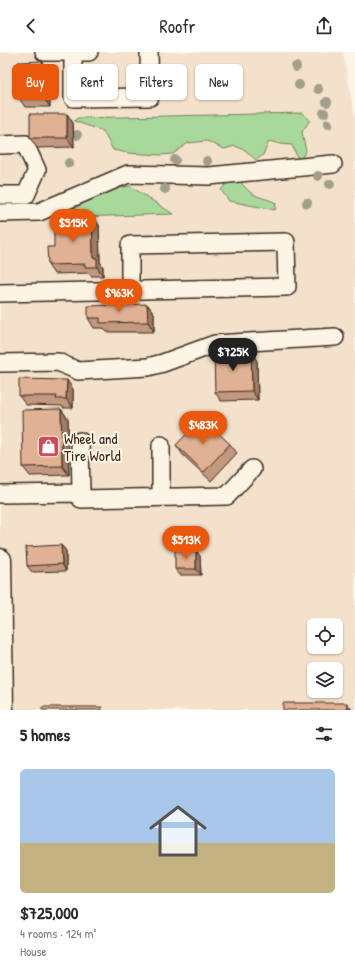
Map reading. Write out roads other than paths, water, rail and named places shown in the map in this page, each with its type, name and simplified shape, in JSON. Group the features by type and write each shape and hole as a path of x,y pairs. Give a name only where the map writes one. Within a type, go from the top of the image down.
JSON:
{"main road":[{"path":"0,560 2,710"}],"lane":[{"path":"44,52 89,52"},
{"path":"73,52 73,98 150,97 150,52"},
{"path":"0,145 25,144 38,170 26,195 0,195"},
{"path":"0,213 39,212 128,174 209,176 333,164"},
{"path":"0,293 130,291 288,287 286,242 130,245 130,291"},
{"path":"0,362 58,362 78,371 148,367 216,344 335,337"},
{"path":"80,441 81,499 226,496 252,469"},
{"path":"161,445 161,497"},
{"path":"0,494 81,493"}],"place":[{"name":"Wheel and Tire World","path":"49,447"}]}
